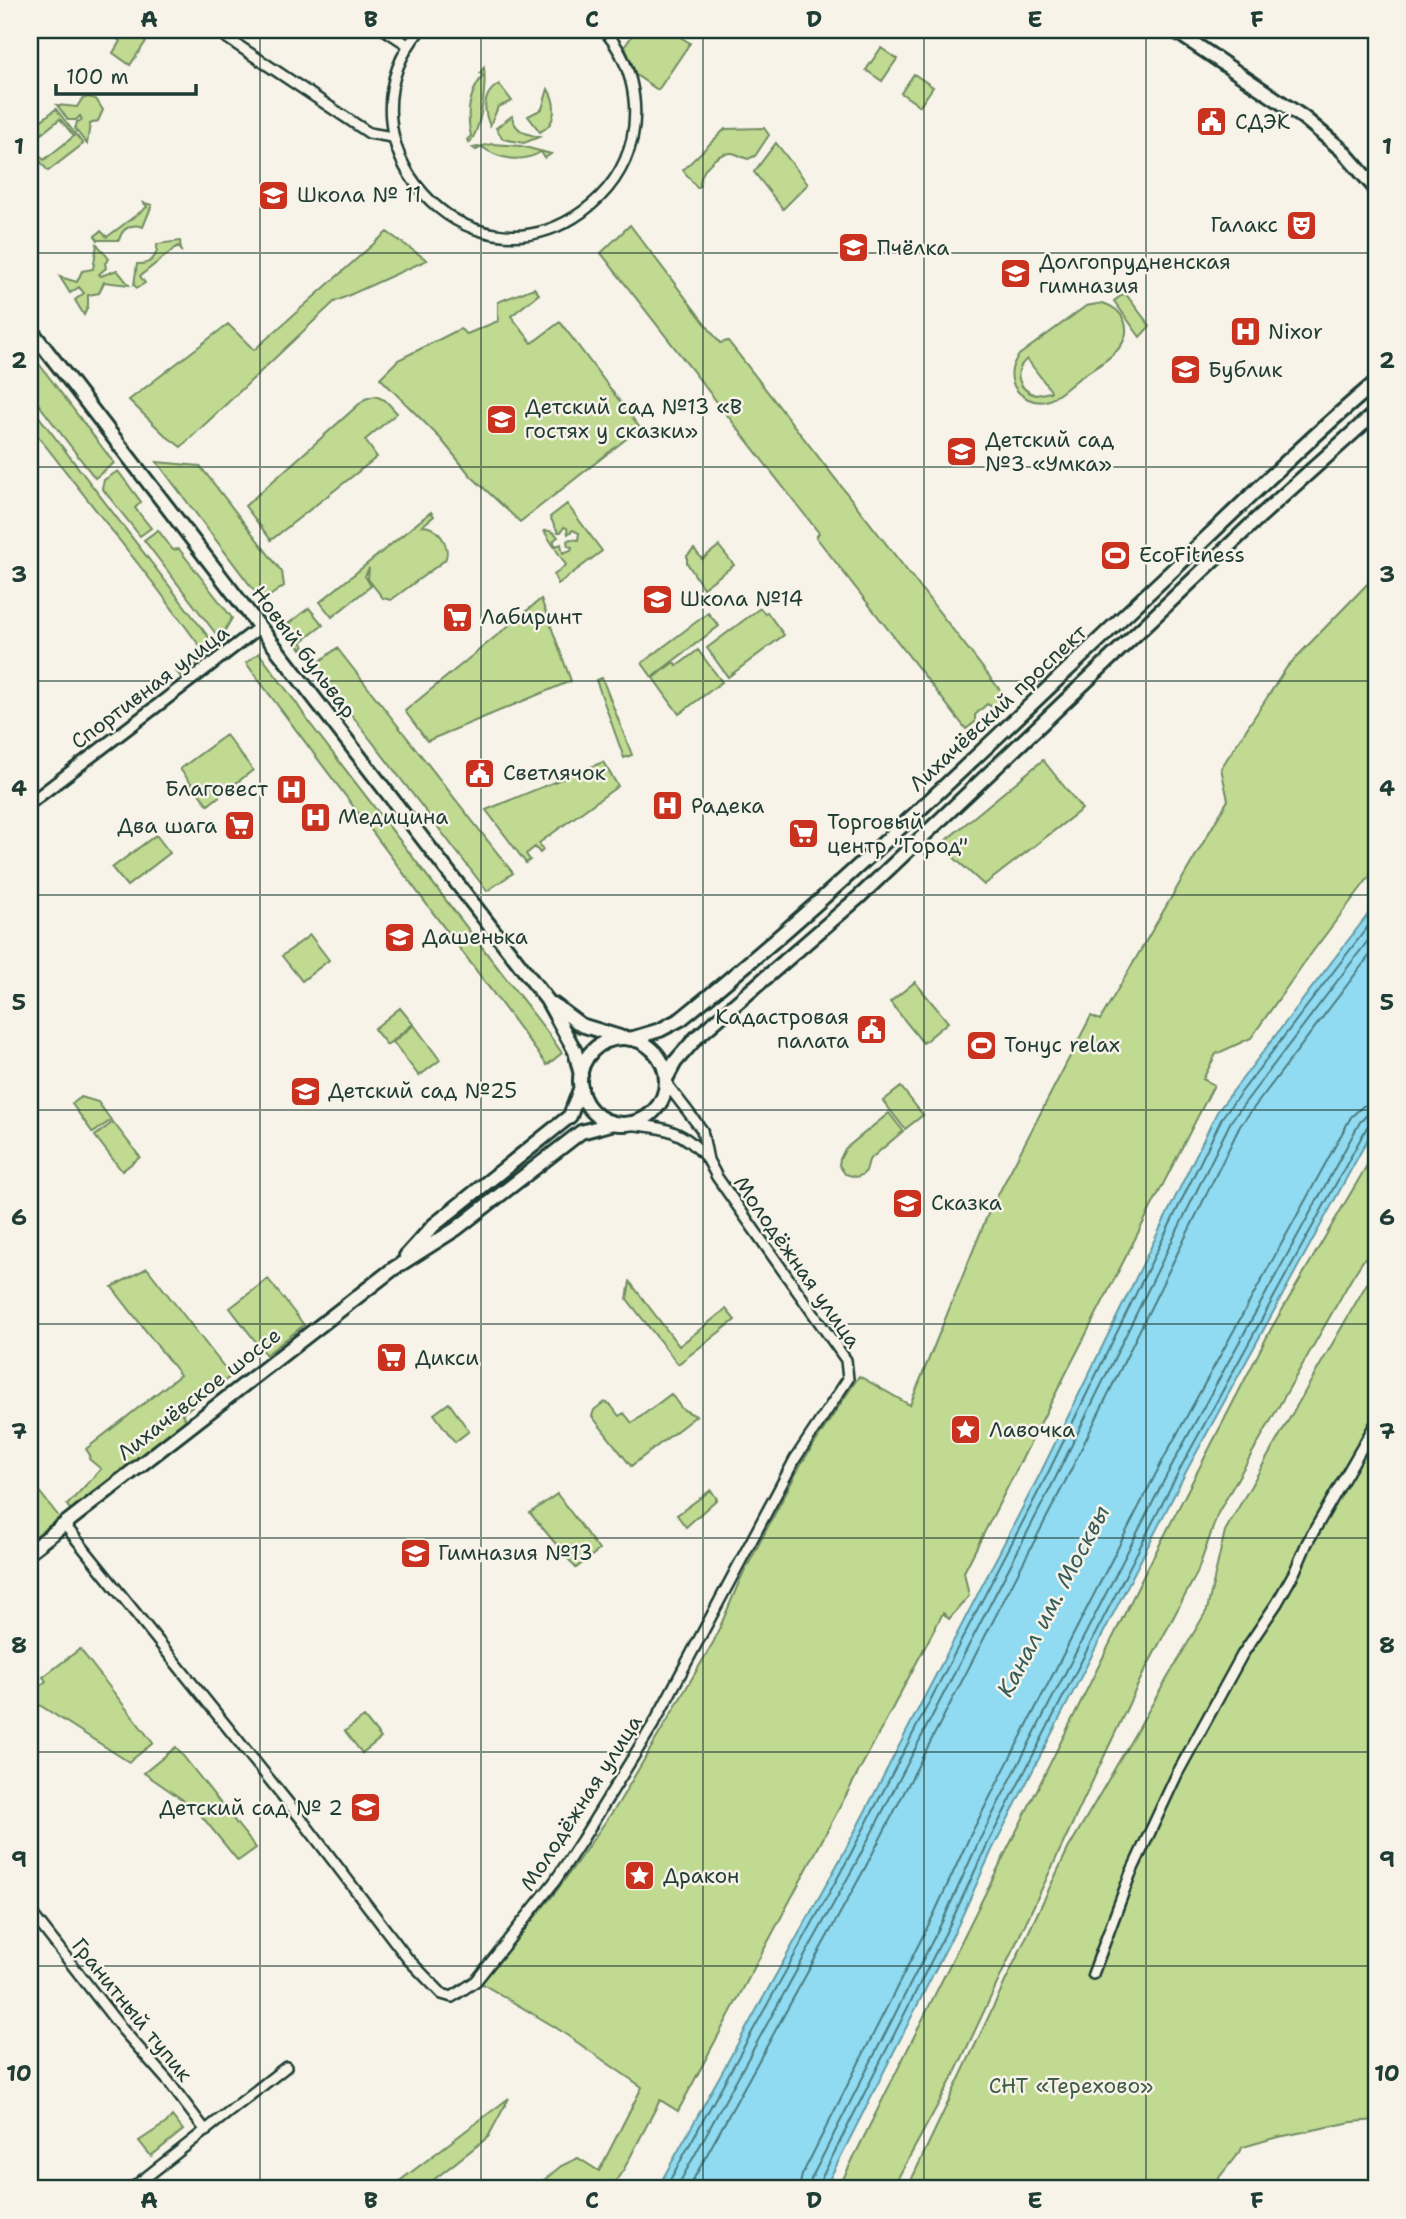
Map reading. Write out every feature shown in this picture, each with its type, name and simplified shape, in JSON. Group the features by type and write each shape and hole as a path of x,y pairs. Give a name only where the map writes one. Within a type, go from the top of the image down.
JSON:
{"main road":[{"path":"1174,30 1312,124 1342,150 1376,189"},
{"name":"Новый бульвар","path":"30,329 547,1000 575,1051 581,1081"},
{"name":"Лихачёвский проспект","path":"581,1081 584,1065 604,1042 660,1030 681,1019 773,942 915,814 1269,478 1376,382"},
{"name":"Лихачёвский проспект","path":"620,1123 643,1119 657,1108 675,1062 696,1038 859,897 1256,520 1376,412"},
{"name":"Новый бульвар","path":"547,1000 581,1025 627,1038"},
{"path":"627,1038 641,1042 656,1053 664,1066 666,1081"},
{"path":"581,1081 587,1103 593,1111 620,1123"},
{"name":"Лихачёвское шоссе","path":"394,1269 434,1225 570,1116 581,1081"},
{"name":"Лихачёвское шоссе","path":"30,1551 394,1269 456,1229 581,1132 620,1123"}],"street":[{"path":"215,30 369,133 392,137"},
{"path":"386,30 408,45"},
{"path":"420,30 408,45 392,85 389,111 392,137 400,162 422,194 441,211 476,228 501,233 540,230 565,222 591,205 606,190 621,167 631,142 635,101 629,74 618,49 604,30"},
{"name":"Спортивная улица","path":"30,803 260,627"},
{"name":"Молодёжная улица","path":"666,1081 702,1130 708,1160"},
{"name":"Молодёжная улица","path":"64,1524 302,1820 408,1959 442,1994 452,1997 476,1981 555,1881 582,1840 656,1720 795,1459 848,1379 846,1360 717,1177 708,1160 691,1140 675,1132 620,1123"},
{"path":"1093,1974 1130,1875 1177,1774 1242,1655 1277,1603 1307,1543 1376,1423"},
{"name":"Гранитный тупик","path":"30,1911 206,2131"},
{"path":"131,2189 286,2067"}],"green space":[{"path":"139,30 149,37 130,65 113,53 120,41 107,32"},
{"path":"636,30 669,30 690,43 658,90 636,75 625,46"},
{"path":"881,48 897,59 882,81 866,70"},
{"path":"484,67 484,96 480,118 469,143 470,104 474,90 483,76 480,73"},
{"path":"914,74 933,87 920,106 901,93"},
{"path":"499,84 512,101 498,107 490,126 486,114 487,97"},
{"path":"548,89 554,113 550,124 540,132 528,116 542,109"},
{"path":"82,99 96,99 103,110 98,121 90,124 87,144 75,129 77,122 82,120 80,116 76,120 68,120 57,105 77,107"},
{"path":"56,109 83,144 48,171 36,156 38,154 44,160 74,136 60,119 30,143 30,129"},
{"path":"512,116 519,129 539,137 524,143 503,139 496,128"},
{"path":"764,128 769,135 755,156 748,159 732,153 720,156 705,169 697,188 683,170 725,129"},
{"path":"776,143 808,184 783,209 754,172"},
{"path":"492,144 521,146 551,154 545,158 541,152 526,158 511,159 482,147 476,150 473,148"},
{"path":"144,203 152,205 143,227 128,228 122,232 119,240 98,240 95,236 101,231 107,237 147,207"},
{"path":"630,225 720,343 728,341 1007,699 995,708 987,704 975,715 975,722 966,729 816,537 819,533 601,253"},
{"path":"387,232 427,260 334,302 181,447 129,400 228,324 254,350"},
{"path":"180,241 181,250 178,246 140,276 145,283 137,288 134,285 137,264 152,259 157,244"},
{"path":"97,244 109,259 105,263 106,268 99,274 101,276 117,270 129,285 104,282 99,293 88,295 88,306 84,315 75,300 84,293 79,287 70,293 60,277 77,282 82,271 93,269"},
{"path":"534,288 539,294 511,316 532,343 560,322 640,428 520,522 471,476 440,438 380,378 398,360 460,329 467,334 498,321 498,302"},
{"path":"1125,293 1150,326 1140,337 1114,301"},
{"path":"1103,303 1120,314 1126,330 1119,348 1059,395 1046,401 1032,400 1024,396 1014,386 1012,378 1012,370 1019,355 1086,306","holes":["1027,359 1051,391 1036,395 1021,385 1020,369"]},
{"path":"30,352 114,463 95,478 30,393"},
{"path":"375,396 385,400 397,413 365,440 377,457 271,540 245,506 365,399"},
{"path":"30,405 217,648 181,677 176,671 202,649 30,426"},
{"path":"157,462 200,466 282,572 284,586 264,600 256,593"},
{"path":"118,471 141,502 135,508 151,528 140,536 102,488 104,480"},
{"path":"567,504 602,551 558,584 554,575 566,565 544,531 557,535 554,543 556,546 561,544 563,553 571,550 572,547 568,546 567,541 578,540 579,533 573,530 568,534 567,528 564,527 558,532 550,517"},
{"path":"431,512 434,516 422,526 433,529 442,537 447,554 445,560 391,600 383,598 368,579 369,568 365,576 371,586 332,617 320,602"},
{"path":"158,530 173,550 179,549 232,618 220,639 144,540"},
{"path":"719,546 734,565 703,588 687,563 687,556 694,549 702,559"},
{"path":"1376,575 1376,868 1251,1038 1216,1054 1203,1079 1214,1085 964,1572 969,1596 949,1619 943,1613 678,2111 660,2100 624,2169 610,2189 533,2189 561,2166 578,2158 599,2171 642,2087 555,2027 481,1983 558,1889 618,1804 714,1641 740,1580 801,1464 859,1376 910,1405 988,1214 1091,1016 1100,1020 1228,800 1221,768 1287,667"},
{"path":"541,599 571,681 427,741 405,711"},
{"path":"309,608 323,625 301,642 304,646 301,649 284,627"},
{"path":"760,608 765,614 767,612 784,635 728,677 707,648"},
{"path":"708,613 719,626 652,677 642,663"},
{"path":"337,648 513,873 487,891 314,666"},
{"path":"698,650 722,682 679,714 653,678 674,662 677,666"},
{"path":"259,653 562,1053 547,1065 246,663"},
{"path":"602,678 632,755 624,758 596,680"},
{"path":"226,735 253,770 208,805 180,769"},
{"path":"1043,760 1082,809 984,885 940,845"},
{"path":"603,762 618,786 539,843 543,850 540,853 535,847 526,854 530,860 526,863 486,810"},
{"path":"156,835 170,853 127,886 112,868"},
{"path":"310,935 329,960 302,981 282,956"},
{"path":"915,982 948,1022 923,1043 890,1002"},
{"path":"400,1008 413,1024 387,1045 374,1029"},
{"path":"414,1025 440,1060 419,1076 393,1042"},
{"path":"901,1087 923,1115 905,1129 883,1101"},
{"path":"81,1097 98,1102 111,1120 93,1133 72,1104"},
{"path":"889,1113 903,1131 869,1160 862,1175 856,1177 845,1174 839,1165 845,1149"},
{"path":"113,1122 140,1157 122,1171 95,1136"},
{"path":"1376,1150 1376,1241 1353,1276 1218,1513 1197,1573 1142,1676 954,2075 892,2189 838,2189 1145,1573 1271,1329"},
{"path":"147,1268 231,1376 182,1414 187,1421 71,1511 67,1505 101,1469 89,1459 90,1455 86,1449 180,1375 112,1287"},
{"name":"СНТ «Терехово»","path":"1376,1272 1376,2120 1352,2122 1243,2147 1210,2189 907,2189 1068,1849 1207,1610 1225,1531"},
{"path":"268,1279 304,1325 266,1355 230,1308"},
{"path":"630,1282 679,1346 726,1309 735,1320 678,1364 627,1299"},
{"path":"671,1394 682,1409 696,1416 631,1466 592,1416 594,1410 604,1402 610,1404 619,1416 624,1413 632,1423"},
{"path":"449,1403 469,1431 455,1442 434,1414"},
{"path":"38,1490 60,1518 30,1542 30,1496"},
{"path":"711,1490 717,1499 686,1527 677,1515"},
{"path":"557,1494 599,1550 576,1568 530,1513"},
{"path":"80,1649 153,1743 129,1762 30,1699 30,1694 46,1681 43,1677"},
{"path":"364,1717 381,1738 362,1753 345,1731"},
{"path":"176,1747 256,1848 238,1861 196,1809 144,1773"},
{"path":"509,2098 488,2137 432,2181 412,2189 389,2189"},
{"path":"172,2116 183,2130 151,2156 139,2141"}],"water":[{"name":"Канал им. Москвы","path":"1376,904 1376,1124 1188,1468 993,1848 958,1925 824,2189 657,2189 842,1856 1040,1474 1217,1112"}],"place":[{"name":"СДЭК","path":"1212,122"},
{"name":"Школа № 11","path":"274,195"},
{"name":"Галакс","path":"1301,225"},
{"name":"Пчёлка","path":"854,248"},
{"name":"Долгопрудненская гимназия","path":"1016,274"},
{"name":"Nixor","path":"1245,332"},
{"name":"Бублик","path":"1185,370"},
{"name":"Детский сад №13 «В гостях у сказки»","path":"502,419"},
{"name":"Детский сад №3 «Умка»","path":"962,452"},
{"name":"EcoFitness","path":"1116,555"},
{"name":"Школа №14","path":"657,599"},
{"name":"Лабиринт","path":"458,617"},
{"name":"Светлячок","path":"480,773"},
{"name":"Благовест","path":"291,789"},
{"name":"Радека","path":"668,806"},
{"name":"Медицина","path":"315,817"},
{"name":"Два шага","path":"240,826"},
{"name":"Торговый центр \"Город\"","path":"804,834"},
{"name":"Дашенька","path":"399,937"},
{"name":"Кадастровая палата","path":"872,1029"},
{"name":"Тонус relax","path":"981,1045"},
{"name":"Детский сад №25","path":"305,1091"},
{"name":"Сказка","path":"908,1203"},
{"name":"Дикси","path":"392,1358"},
{"name":"Лавочка","path":"966,1430"},
{"name":"Гимназия №13","path":"415,1553"},
{"name":"Детский сад № 2","path":"366,1808"},
{"name":"Дракон","path":"640,1876"}]}
